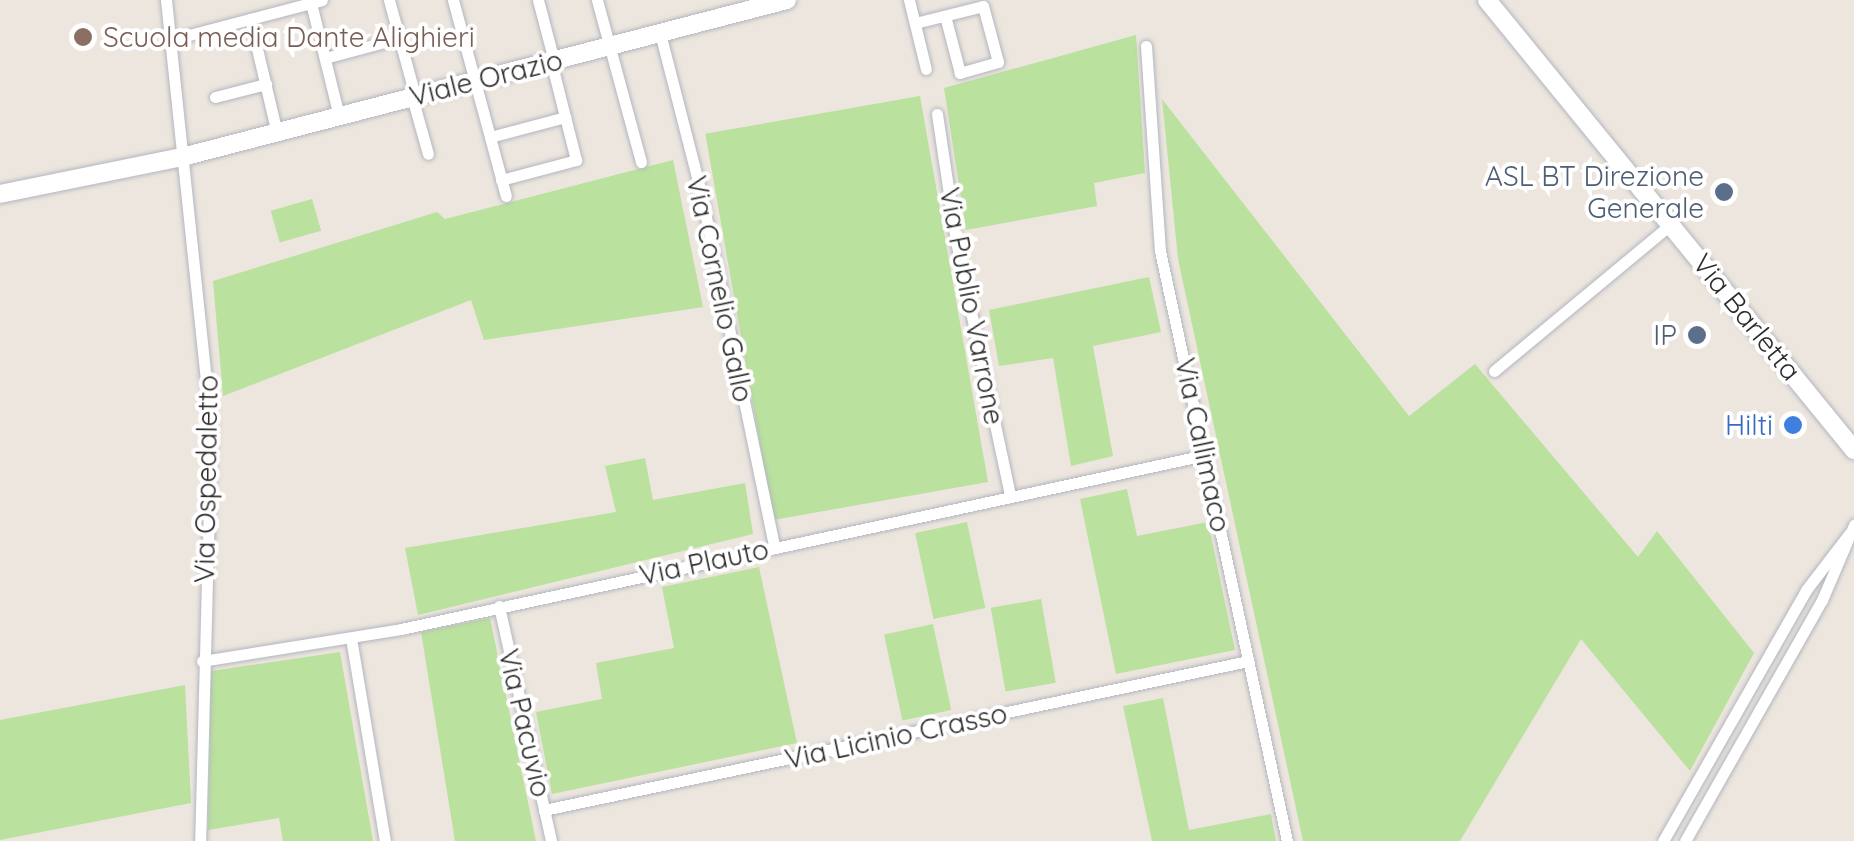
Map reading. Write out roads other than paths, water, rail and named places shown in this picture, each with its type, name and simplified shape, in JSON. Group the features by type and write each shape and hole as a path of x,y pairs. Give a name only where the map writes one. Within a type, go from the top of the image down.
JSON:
{"street":[{"name":"Via Ospedaletto","path":"166,0 186,156 211,427 200,841"},
{"path":"389,0 428,154"},
{"path":"452,0 506,196"},
{"path":"502,180 576,160 538,0"},
{"path":"597,0 641,162"},
{"name":"Viale Orazio","path":"0,194 186,156 660,33 740,6 785,0"},
{"path":"909,0 926,69"},
{"name":"Via Barletta","path":"1487,0 1854,450"},
{"path":"170,40 316,1 339,116"},
{"path":"915,24 984,6 998,62 960,73 946,16"},
{"path":"250,19 277,133"},
{"name":"Via Cornelio Gallo","path":"660,33 701,192 774,547"},
{"path":"325,58 399,38"},
{"name":"Via Callimaco","path":"1146,46 1160,251 1287,841"},
{"path":"215,97 266,84"},
{"name":"Via Publio Varrone","path":"937,114 956,241 1010,496"},
{"path":"490,137 565,117"},
{"path":"1494,371 1672,223"},
{"name":"Via Plauto","path":"202,660 351,638 1206,455"},
{"path":"1662,841 1806,590 1852,530"},
{"path":"1685,841 1822,600 1852,530"},
{"name":"Via Pacuvio","path":"499,606 551,841"},
{"path":"351,638 386,841"},
{"name":"Via Licinio Crasso","path":"544,810 1248,661"}],"place":[{"name":"Scuola media Dante Alighieri","path":"83,37"},
{"name":"ASL BT Direzione Generale","path":"1724,192"},
{"name":"IP","path":"1697,335"},
{"name":"Hilti","path":"1793,425"}]}
